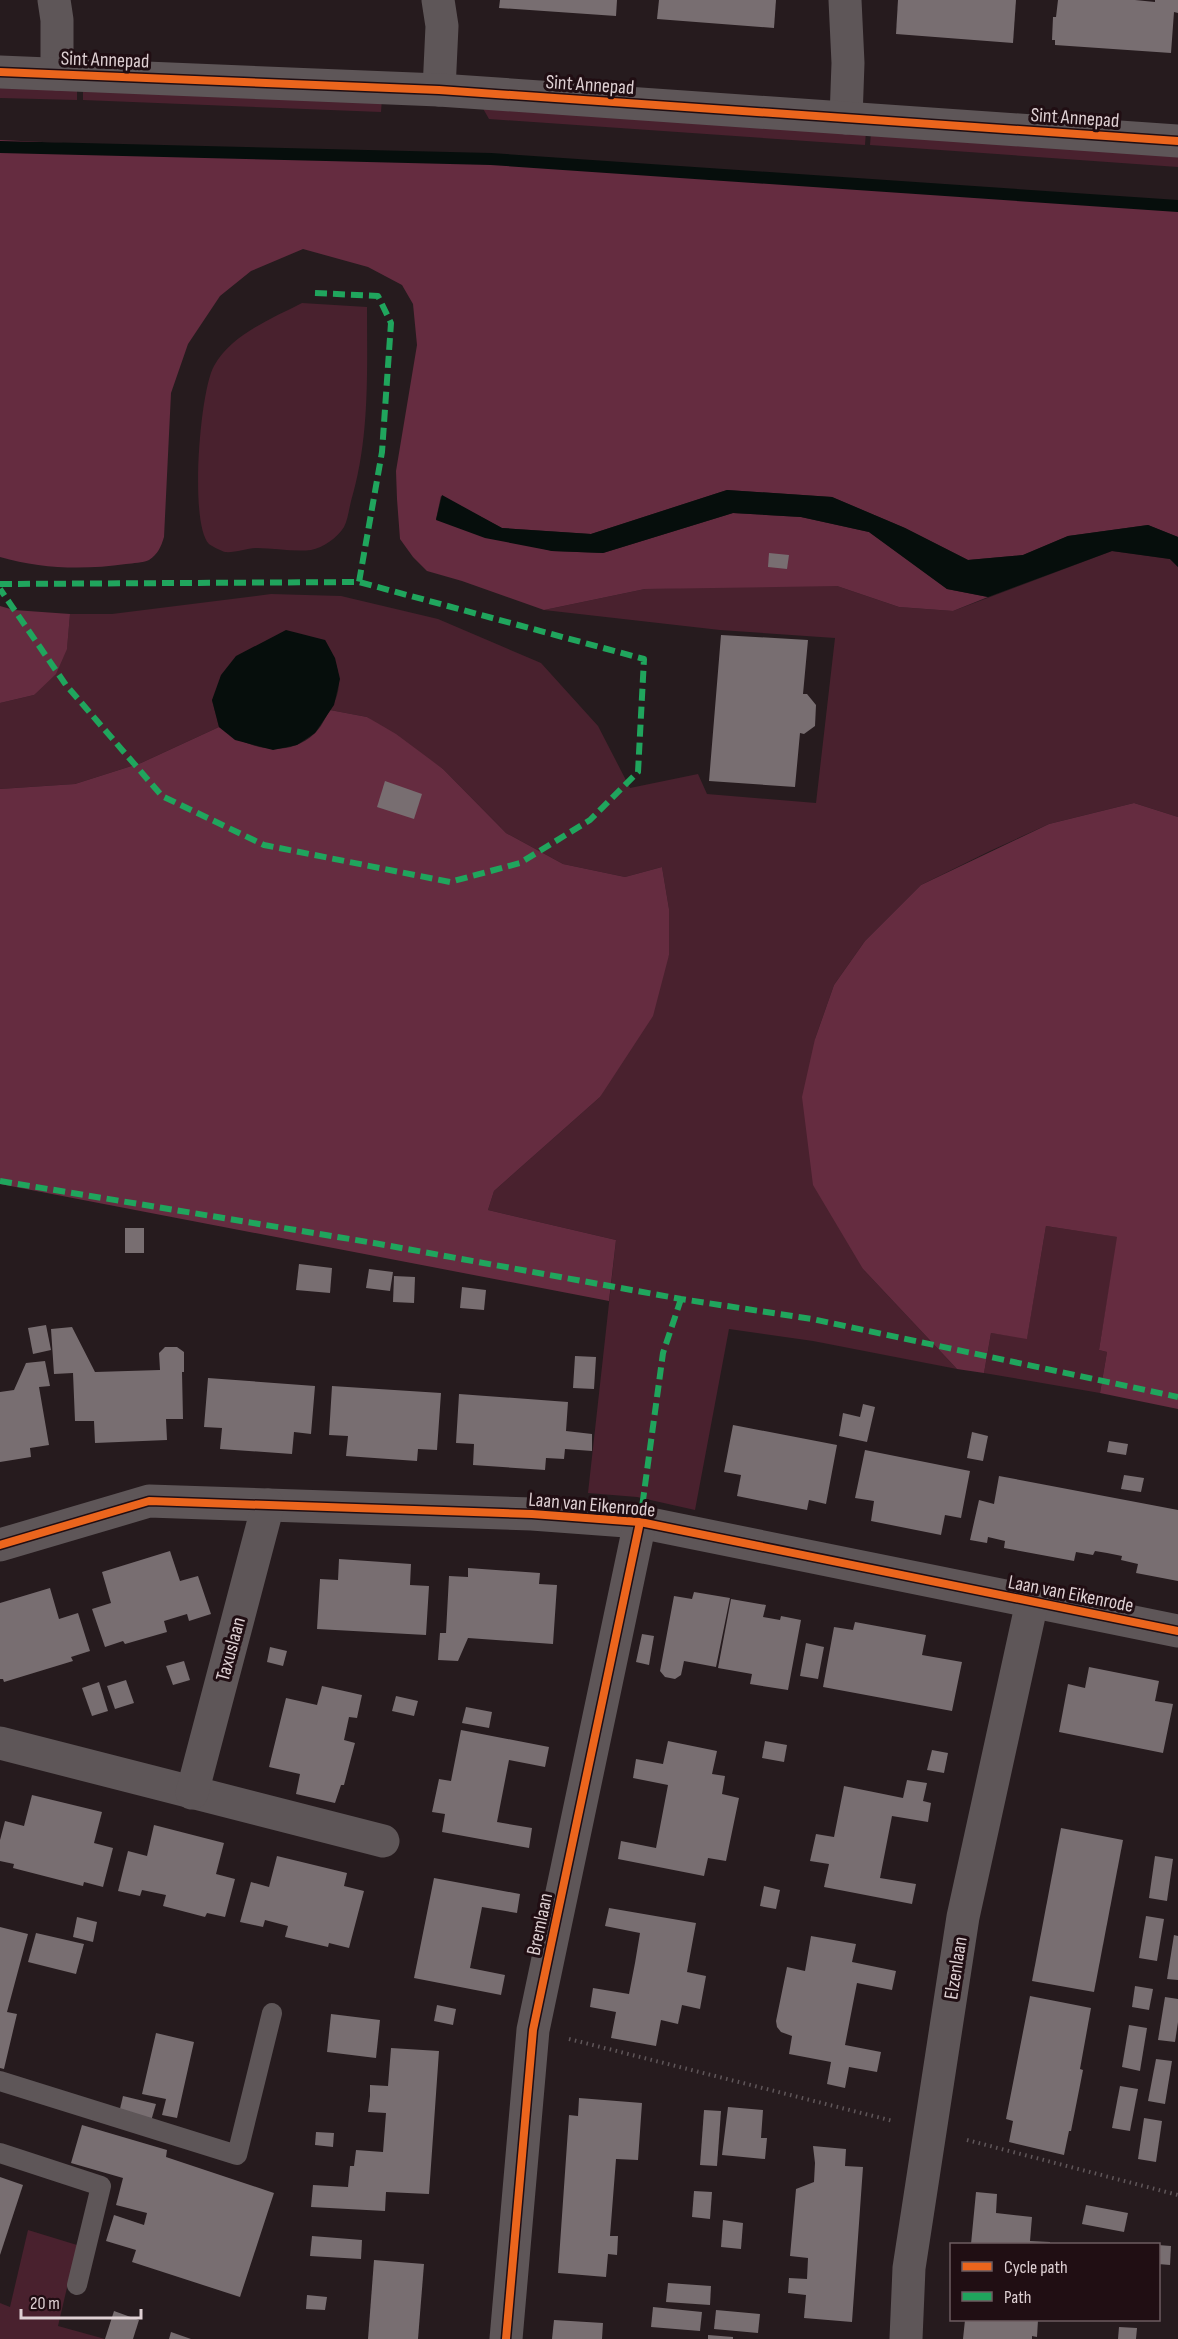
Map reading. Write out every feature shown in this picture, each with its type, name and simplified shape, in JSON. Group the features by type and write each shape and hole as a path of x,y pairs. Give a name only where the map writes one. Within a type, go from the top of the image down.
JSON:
{"street":[{"path":"54,0 57,74"},
{"path":"438,0 441,26 439,90"},
{"path":"845,0 848,63 846,118"},
{"name":"Sint Annepad","path":"0,72 439,90 1178,141"},
{"name":"Laan van Eikenrode","path":"0,1545 149,1501 532,1514 640,1522 1178,1631"},
{"name":"Taxuslaan","path":"192,1793 268,1505"},
{"name":"Bremlaan","path":"506,2339 533,2030 640,1522"},
{"name":"Elzenlaan","path":"906,2339 909,2268 963,1917 1032,1602"},
{"path":"0,1743 383,1841"}],"lane":[{"path":"0,2081 237,2154 273,2013"},
{"path":"0,2152 101,2186 77,2285"}],"path":[{"path":"533,2030 1178,2194"}],"shaded area":[{"path":"0,85 77,87 77,100 0,98"},
{"path":"83,87 382,98 381,112 83,100"},
{"path":"481,105 866,131 865,145 489,119"},
{"path":"871,132 1178,154 1178,167 870,145"},
{"path":"0,140 776,176 1178,206 1178,537 1148,525 1068,536 1023,555 968,560 905,528 832,497 727,490 591,534 502,528 441,496 436,519 552,551 603,553 733,513 801,517 869,532 947,589 988,597 953,611 899,607 837,586 645,589 544,610 427,571 400,539 396,471 417,345 413,304 402,285 368,267 303,249 251,271 220,296 188,344 171,393 164,537 155,555 141,562 78,568 31,564 0,557"},
{"path":"302,303 367,307 367,380 362,453 346,521 344,527 334,538 316,549 298,551 257,548 225,552 209,544 203,532 199,511 201,428 209,380 214,366 231,345 253,328"},
{"path":"727,490 832,497 905,528 968,560 1023,555 1068,536 1148,525 1178,537 1178,567 1170,559 1112,551 988,597 947,589 869,532 801,517 733,513 603,553 552,551 485,538 436,520 442,495 502,528 591,534"},
{"path":"1112,551 1170,559 1178,567 1178,817 1134,803 1049,824 921,885 865,941 834,985 815,1039 863,1269 957,1369 813,1341 729,1329 695,1510 637,1497 588,1493 616,1240 488,1210 494,1191 600,1097 669,955 669,909 662,867 625,877 563,864 506,833 443,769 367,717 330,710 339,684 337,666 325,640 212,700 219,727 141,763 75,784 0,789 0,703 34,695 67,648 70,614 112,614 271,594 341,596 438,619 541,663 598,726 630,788 698,774 707,794 816,803 835,638 720,630 544,610 645,589 784,585 837,586 899,607 953,611"},
{"path":"0,606 14,610 70,614 67,649 56,674 34,695 0,703"},
{"path":"286,630 325,640 335,658 340,679 334,705 315,733 297,745 273,750 235,740 219,727 212,700 221,675 236,656"},
{"path":"330,710 367,717 396,734 443,769 506,833 563,864 625,877 662,867 669,909 669,955 653,1016 600,1097 494,1191 488,1210 616,1240 609,1301 0,1184 0,789 75,784 141,763 219,727 241,741 253,745 278,749 291,747 314,734"},
{"path":"1134,803 1178,817 1178,1409 1100,1393 1107,1352 1099,1350 1117,1237 1046,1226 1027,1339 991,1333 984,1373 957,1369 863,1269 813,1185 802,1097 815,1039 834,985 865,941 921,885 1049,824"},
{"path":"1046,1226 1118,1237 1099,1350 1107,1352 1100,1393 984,1373 991,1333 1027,1338"},
{"path":"28,2230 77,2245 58,2326 105,2339 0,2339 0,2303 10,2307"}],"building":[{"path":"500,0 617,0 616,16 499,8"},
{"path":"659,0 776,0 774,28 657,19"},
{"path":"898,0 1016,0 1013,43 896,34"},
{"path":"1058,0 1155,2 1155,0 1178,0 1178,13 1174,12 1171,53 1055,45 1055,40 1052,40 1053,17 1056,17"},
{"path":"769,553 789,555 787,569 768,567"},
{"path":"721,635 808,640 803,694 807,694 816,705 815,726 804,734 800,733 795,787 709,781"},
{"path":"385,781 422,794 414,819 377,807"},
{"path":"125,1228 144,1228 144,1253 125,1253"},
{"path":"299,1264 332,1268 330,1293 296,1290"},
{"path":"369,1269 393,1272 390,1291 366,1288"},
{"path":"394,1276 415,1277 414,1303 393,1302"},
{"path":"462,1287 486,1290 484,1310 460,1308"},
{"path":"46,1325 51,1350 33,1354 28,1328"},
{"path":"72,1327 95,1372 160,1370 159,1353 165,1347 177,1347 184,1352 183,1419 166,1419 167,1440 95,1443 94,1421 75,1421 73,1373 54,1374 51,1329"},
{"path":"575,1356 596,1357 594,1389 573,1388"},
{"path":"45,1361 50,1386 39,1387 49,1445 30,1448 31,1457 0,1462 0,1392 14,1390 26,1363"},
{"path":"208,1378 315,1386 311,1434 294,1432 292,1454 220,1449 222,1428 204,1427"},
{"path":"332,1386 441,1393 437,1450 418,1449 417,1461 346,1456 348,1436 329,1435"},
{"path":"459,1394 568,1402 566,1431 592,1434 592,1451 565,1449 564,1459 546,1458 545,1470 473,1465 474,1444 456,1443"},
{"path":"863,1404 875,1407 867,1442 839,1436 843,1413 860,1417"},
{"path":"733,1425 837,1445 826,1504 809,1500 807,1510 737,1496 741,1475 724,1472"},
{"path":"972,1432 988,1436 983,1461 967,1458"},
{"path":"1109,1441 1128,1444 1126,1455 1107,1452"},
{"path":"865,1450 970,1471 961,1518 945,1515 941,1535 871,1521 874,1501 855,1498"},
{"path":"1124,1475 1144,1478 1141,1492 1121,1489"},
{"path":"999,1476 1178,1510 1178,1581 1136,1573 1138,1564 1121,1560 1122,1556 1107,1553 1095,1551 1093,1555 1076,1552 1074,1561 1004,1548 1005,1541 988,1537 987,1543 970,1540 979,1500 994,1504"},
{"path":"170,1551 180,1581 198,1576 211,1614 189,1621 187,1614 164,1621 167,1632 105,1647 92,1609 111,1603 102,1572"},
{"path":"339,1559 411,1564 410,1585 429,1586 426,1635 317,1629 320,1579 338,1580"},
{"path":"468,1568 540,1573 539,1584 557,1585 553,1644 468,1638 458,1661 438,1660 440,1633 446,1633 449,1576 468,1577"},
{"path":"50,1588 59,1619 78,1613 90,1651 71,1657 73,1661 4,1682 0,1679 0,1603"},
{"path":"694,1592 730,1598 716,1667 684,1661 681,1675 675,1679 665,1677 660,1671 674,1596 692,1599"},
{"path":"731,1599 766,1605 763,1617 780,1620 781,1616 801,1620 788,1690 750,1684 752,1674 718,1668"},
{"path":"855,1622 926,1635 922,1655 962,1662 952,1711 823,1687 834,1627 853,1630"},
{"path":"642,1634 654,1636 649,1665 636,1662"},
{"path":"806,1643 824,1647 818,1679 800,1676"},
{"path":"270,1647 287,1651 283,1666 267,1662"},
{"path":"184,1661 190,1680 173,1685 166,1666"},
{"path":"1089,1667 1159,1681 1155,1701 1173,1704 1163,1753 1059,1732 1068,1684 1085,1688"},
{"path":"126,1680 134,1703 115,1709 107,1686"},
{"path":"99,1682 108,1711 92,1716 82,1688"},
{"path":"322,1686 362,1695 357,1718 349,1717 344,1740 355,1743 344,1785 341,1785 335,1803 296,1794 300,1774 269,1767 286,1698 317,1705"},
{"path":"396,1696 418,1701 414,1716 392,1711"},
{"path":"466,1707 492,1712 489,1728 462,1723"},
{"path":"461,1730 549,1747 545,1767 509,1760 497,1822 532,1828 529,1848 442,1832 445,1814 432,1812 439,1779 451,1781"},
{"path":"668,1741 717,1751 712,1774 725,1776 722,1794 739,1798 726,1861 708,1858 704,1876 618,1859 621,1841 656,1848 668,1785 633,1778 636,1759 663,1764"},
{"path":"765,1741 787,1745 784,1762 762,1758"},
{"path":"932,1750 948,1753 944,1773 927,1770"},
{"path":"907,1780 927,1783 923,1801 931,1803 928,1822 892,1816 880,1878 916,1884 912,1904 824,1887 829,1864 810,1861 816,1834 834,1837 844,1786 903,1798"},
{"path":"32,1795 102,1812 94,1843 113,1848 103,1887 84,1882 83,1886 13,1868 14,1864 0,1861 0,1840 5,1821 24,1826"},
{"path":"154,1825 224,1843 216,1874 235,1879 225,1917 207,1913 205,1917 163,1906 166,1895 142,1890 140,1896 118,1891 128,1851 147,1856"},
{"path":"1061,1828 1123,1840 1094,1992 1032,1981"},
{"path":"277,1856 347,1873 344,1886 364,1891 349,1948 329,1943 328,1947 285,1937 288,1926 265,1920 263,1927 240,1922 251,1882 269,1887"},
{"path":"1155,1856 1173,1859 1167,1901 1149,1898"},
{"path":"434,1878 520,1894 517,1913 482,1907 470,1968 505,1975 501,1995 414,1978"},
{"path":"764,1886 780,1890 776,1909 760,1906"},
{"path":"609,1908 696,1923 687,1972 706,1976 700,2009 682,2005 678,2024 661,2020 656,2046 611,2038 616,2012 590,2007 593,1988 629,1994 635,1963 640,1933 605,1926"},
{"path":"1146,1916 1164,1919 1157,1961 1139,1958"},
{"path":"77,1917 97,1922 93,1942 73,1937"},
{"path":"0,1927 28,1934 7,2012 17,2014 4,2069 0,2068"},
{"path":"36,1933 84,1944 76,1974 28,1962"},
{"path":"1174,1935 1178,1936 1178,1980 1167,1979"},
{"path":"811,1936 856,1944 852,1962 896,1971 892,1990 857,1983 845,2045 881,2052 877,2072 849,2067 845,2088 827,2084 831,2062 789,2054 792,2036 781,2032 777,2027 776,2021 787,1967 805,1971"},
{"path":"1135,1986 1153,1989 1149,2010 1132,2007"},
{"path":"1030,1996 1091,2008 1080,2069 1083,2070 1064,2155 1009,2142 1013,2121 1006,2119"},
{"path":"1165,1997 1178,1999 1175,2042 1158,2040"},
{"path":"437,2005 456,2009 453,2025 434,2021"},
{"path":"331,2014 380,2020 376,2058 327,2052"},
{"path":"1129,2025 1147,2028 1140,2071 1122,2067"},
{"path":"156,2033 194,2042 177,2118 162,2115 166,2099 142,2094"},
{"path":"391,2048 439,2051 429,2194 386,2192 385,2211 311,2207 313,2185 348,2187 350,2166 354,2166 356,2150 383,2152 386,2113 368,2112 370,2085 388,2086"},
{"path":"1156,2059 1172,2061 1165,2104 1148,2101"},
{"path":"1120,2086 1138,2089 1130,2131 1112,2128"},
{"path":"123,2096 156,2104 151,2121 119,2113"},
{"path":"579,2098 642,2103 638,2160 616,2159 610,2236 618,2236 617,2255 608,2254 606,2277 558,2273 569,2115 578,2116"},
{"path":"728,2107 763,2110 761,2138 767,2138 765,2159 722,2155"},
{"path":"704,2110 721,2111 717,2166 700,2165"},
{"path":"1144,2118 1162,2121 1156,2162 1138,2159"},
{"path":"82,2125 167,2150 166,2157 274,2193 240,2297 132,2262 136,2250 106,2241 114,2215 144,2225 147,2213 116,2205 123,2178 71,2163"},
{"path":"316,2132 334,2133 333,2147 315,2145"},
{"path":"813,2146 846,2149 845,2166 863,2167 852,2322 804,2318 806,2295 788,2293 789,2278 807,2279 808,2258 790,2256 796,2189 814,2182"},
{"path":"0,2177 23,2185 0,2255"},
{"path":"694,2191 712,2192 710,2219 692,2217"},
{"path":"976,2192 997,2194 996,2213 1032,2217 1030,2241 1050,2242 1050,2243 971,2243"},
{"path":"1086,2205 1128,2213 1124,2232 1082,2224"},
{"path":"723,2220 743,2223 741,2249 721,2247"},
{"path":"312,2236 362,2240 361,2259 310,2256"},
{"path":"1160,2245 1171,2246 1170,2265 1160,2264"},
{"path":"374,2260 424,2264 418,2339 368,2339"},
{"path":"668,2283 711,2286 710,2305 666,2302"},
{"path":"307,2295 327,2297 325,2310 306,2309"},
{"path":"653,2307 702,2312 700,2331 651,2327"},
{"path":"716,2310 760,2314 758,2333 714,2329"},
{"path":"114,2311 139,2320 133,2339 105,2339"},
{"path":"554,2320 603,2323 602,2339 552,2339"},
{"path":"965,2321 1038,2321 1037,2337 1032,2336 1032,2339 963,2339"},
{"path":"1119,2327 1137,2328 1136,2339 1118,2339"},
{"path":"171,2332 191,2339 169,2339"},
{"path":"708,2335 733,2337 733,2339 708,2339"}],"waterway":[{"path":"0,147 491,159 1178,206"}],"marked path":[{"path":"315,293 378,296 391,323 382,452 359,582"},
{"path":"0,584 359,582 644,659 638,772 590,820 520,863 450,882 264,845 162,796 66,685 0,589"},
{"path":"0,1181 374,1243 681,1299 812,1319 1178,1397"},
{"path":"640,1522 663,1353 681,1299"}],"cycle path":[{"path":"0,72 439,90 1178,141"},
{"path":"0,1545 149,1501 532,1514 640,1522 1178,1631"},
{"path":"506,2339 533,2030 640,1522"}]}
